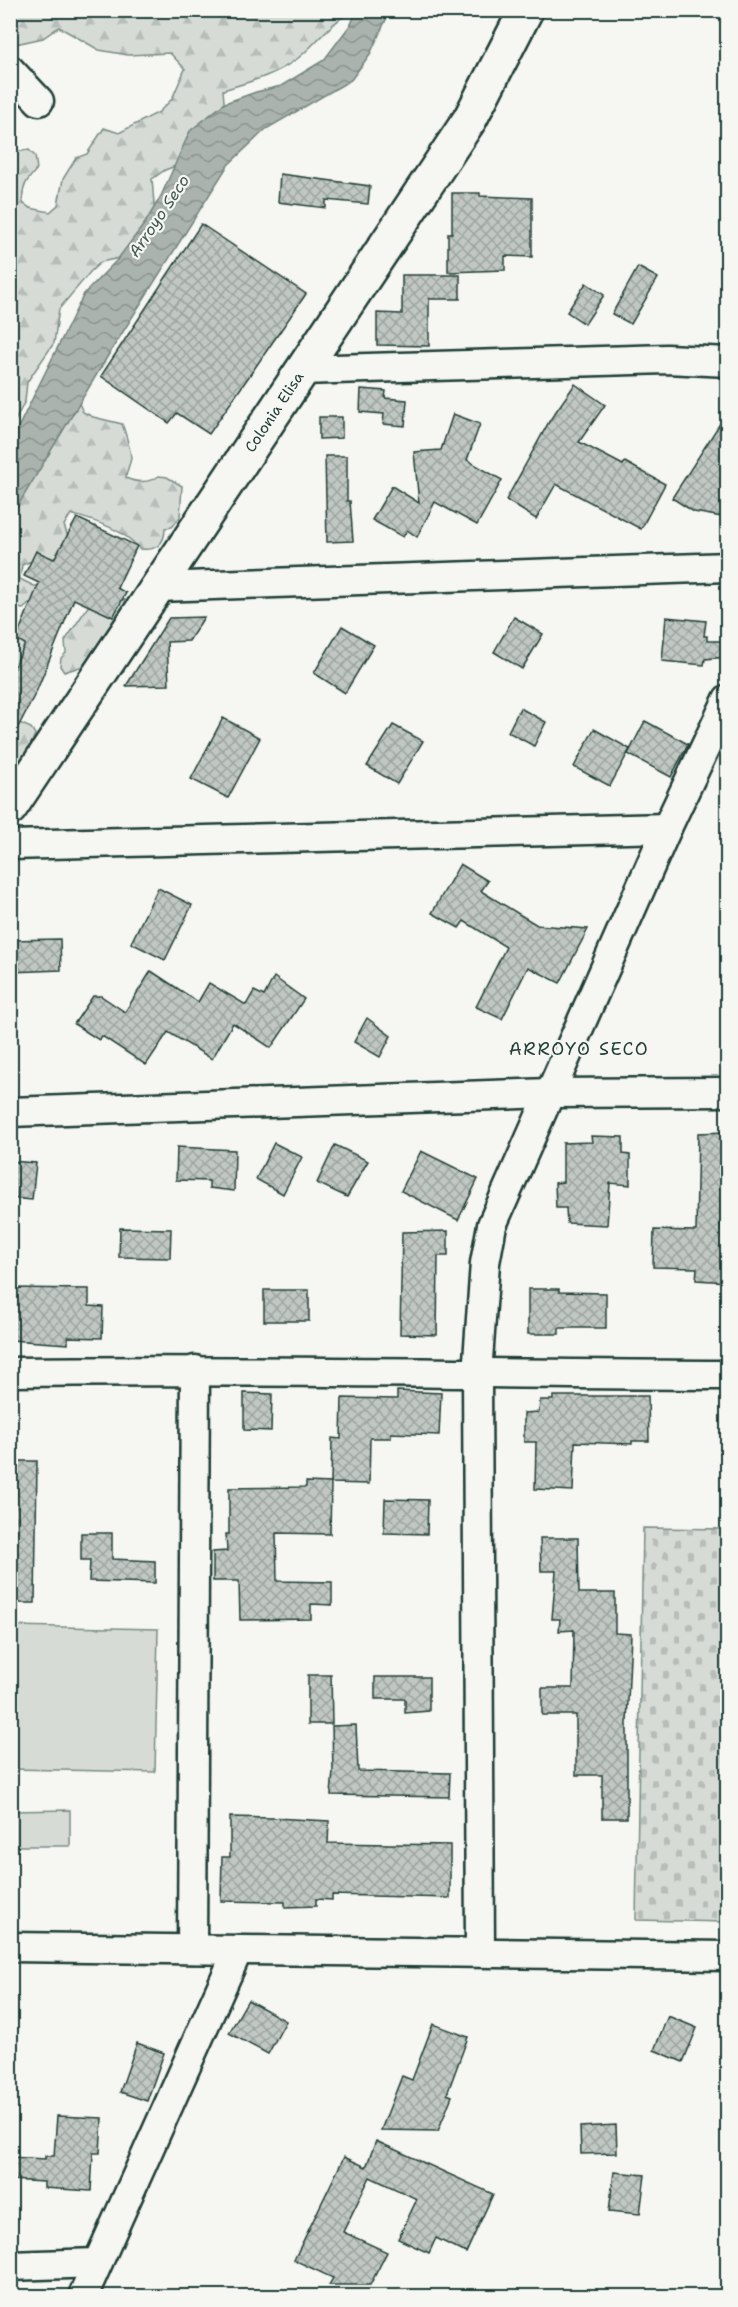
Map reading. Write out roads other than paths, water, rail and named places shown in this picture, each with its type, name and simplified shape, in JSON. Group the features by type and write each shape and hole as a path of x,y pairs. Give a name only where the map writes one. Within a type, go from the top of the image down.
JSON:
{"street":[{"name":"Colonia Elisa","path":"10,807 470,119 526,10"},
{"path":"10,70 39,101"},
{"path":"301,370 667,359 728,362"},
{"path":"158,587 728,567"},
{"path":"480,1951 477,1374 485,1263 492,1225 667,828 728,699"},
{"path":"10,845 667,828"},
{"path":"10,1112 549,1093 728,1092"},
{"path":"192,1949 195,1370"},
{"path":"10,1372 195,1370 728,1375"},
{"path":"10,1947 480,1951 728,1956"},
{"path":"83,2296 238,1950"},
{"path":"10,2265 98,2263"}],"water":[{"name":"Arroyo Seco","path":"357,10 390,11 370,54 351,80 266,129 228,165 109,354 11,517 11,442 84,294 117,260 145,223 161,196 190,131 225,103 281,86 324,60 351,24"}],"district":[{"name":"ARROYO SECO","path":"579,1049"}]}
